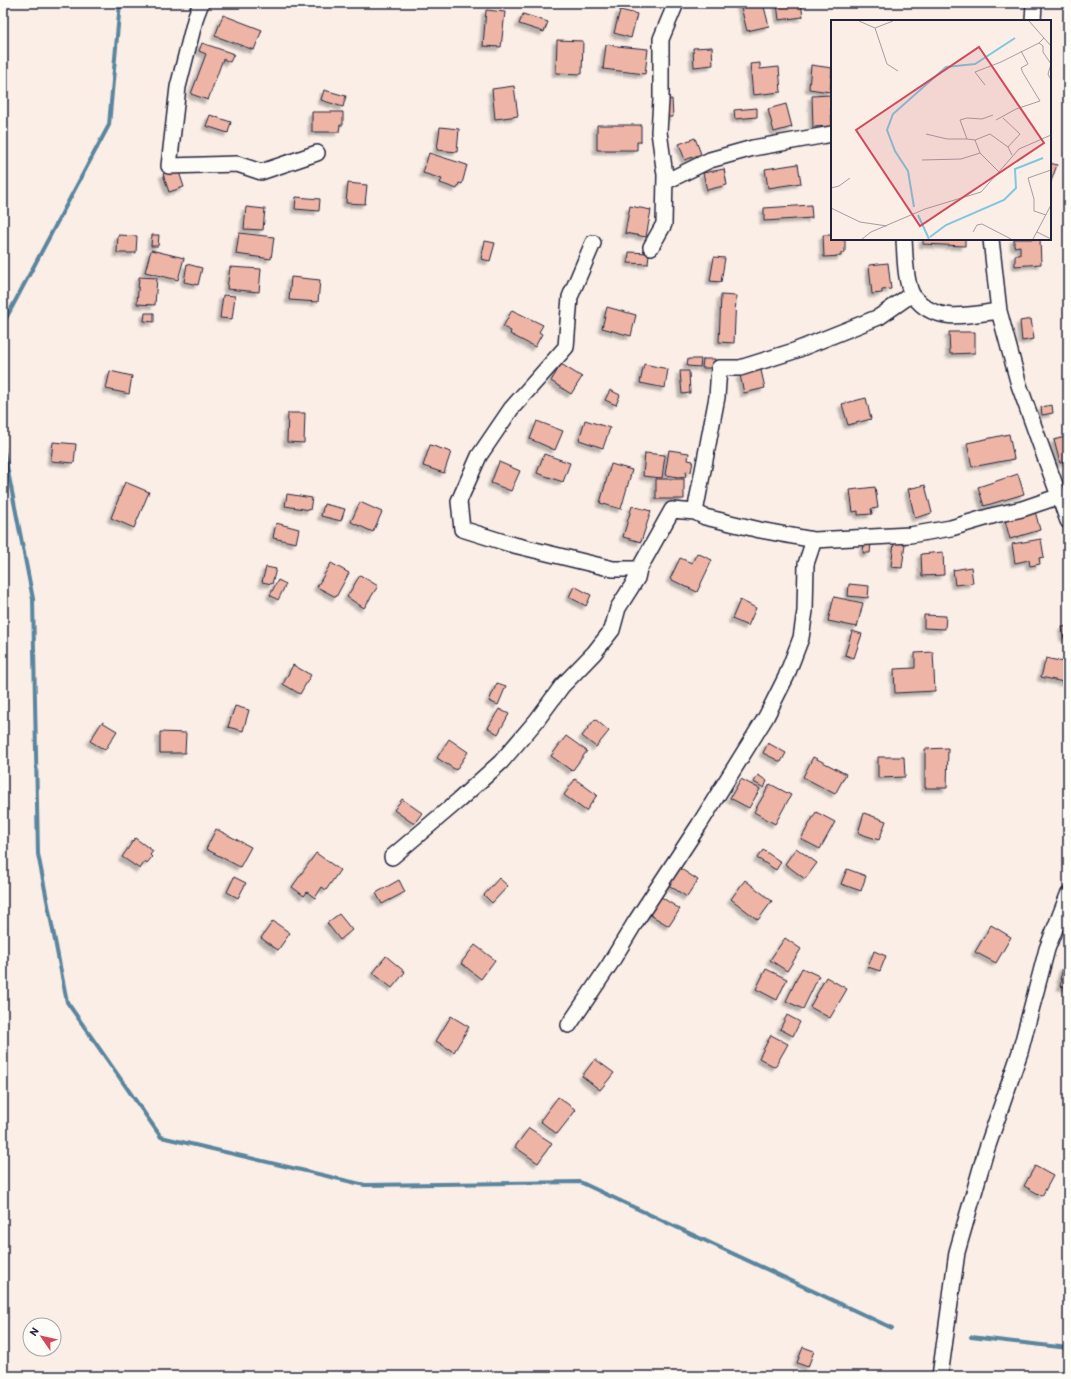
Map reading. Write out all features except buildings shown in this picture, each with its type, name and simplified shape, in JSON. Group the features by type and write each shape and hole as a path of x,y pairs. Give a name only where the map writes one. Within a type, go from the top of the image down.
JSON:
{"street":[{"path":"201,3 196,16 178,87 168,166 237,164 261,172 317,153"},
{"path":"651,247 664,224 665,175 659,132 661,100 661,39 676,3"},
{"path":"1033,20 1034,3"},
{"path":"665,182 710,160 753,148 831,134"},
{"path":"904,240 906,272 912,294 924,308 934,313 949,316 1000,311"},
{"path":"991,240 1000,311 1019,385 1068,521"},
{"path":"593,243 570,297 566,347 511,409 479,456 459,501 462,529 510,544 613,569 639,569"},
{"path":"695,512 717,397 719,368 740,368 794,351 879,317 912,294"},
{"path":"392,857 501,762 537,720 562,686 594,653 612,630 618,608 637,578 639,569 672,510 695,512 705,517 760,530 814,540 910,535 951,528 1022,509 1060,496"},
{"path":"569,1025 699,825 766,717 786,677 801,638 805,611 806,564 814,540"},
{"path":"940,1376 957,1252 985,1154 1020,1052 1048,949 1068,895"}],"waterway":[{"path":"3,324 109,125 120,3"},
{"path":"3,446 33,599 38,854 67,1002 161,1137 365,1185 580,1182 892,1328"},
{"path":"971,1337 1068,1348"}]}
